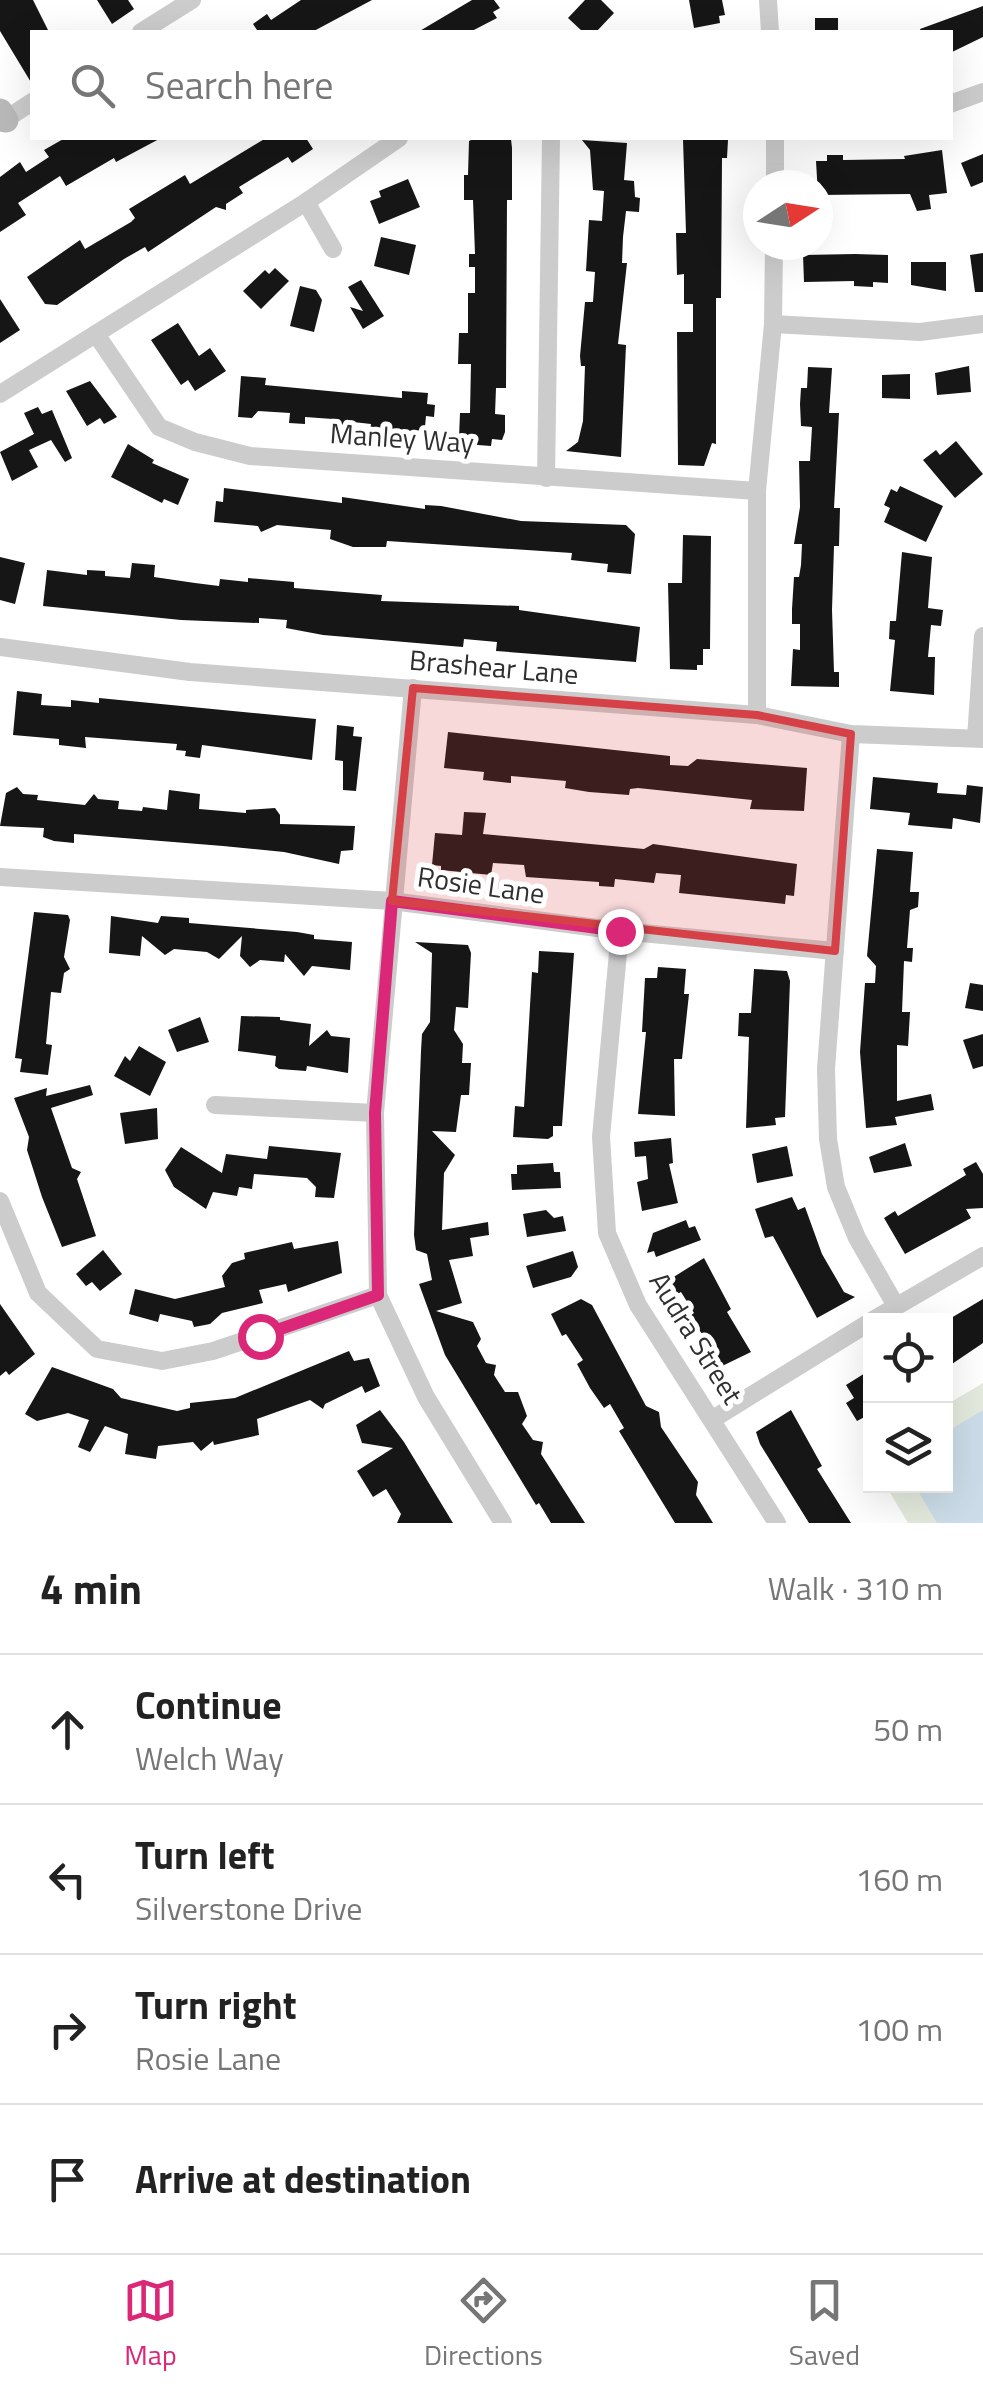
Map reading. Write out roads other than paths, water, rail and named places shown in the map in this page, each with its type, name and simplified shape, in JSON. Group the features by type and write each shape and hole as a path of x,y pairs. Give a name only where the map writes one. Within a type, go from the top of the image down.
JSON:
{"street":[{"path":"768,0 770,30"},
{"path":"144,30 186,1"},
{"path":"953,103 983,92"},
{"path":"2,118 30,103"},
{"path":"0,394 306,202 396,140"},
{"path":"546,478 552,140"},
{"path":"774,170 775,140"},
{"path":"306,202 332,250"},
{"path":"757,715 757,490 773,324 774,260"},
{"path":"773,324 920,332 983,324"},
{"name":"Manley Way","path":"96,334 159,427 195,442 250,456 757,490"},
{"path":"979,739 983,636"},
{"name":"Brashear Lane","path":"0,647 190,672 757,715 851,734 979,739"},
{"path":"413,688 375,1113 378,1295 426,1397 504,1523"},
{"path":"851,734 826,1070 828,1139 836,1188 857,1238 896,1306"},
{"name":"Rosie Lane","path":"0,877 392,901 620,931 835,951"},
{"name":"Audra Street","path":"620,931 601,1137 608,1233 638,1306 714,1419 777,1523"},
{"path":"215,1105 375,1113"},
{"path":"0,1200 38,1294 96,1349 162,1361 213,1352 378,1295"},
{"path":"885,1313 983,1256"},
{"path":"714,1419 863,1327"}],"water":[{"path":"983,1410 983,1523 937,1523 919,1493 953,1493 953,1428"}]}
